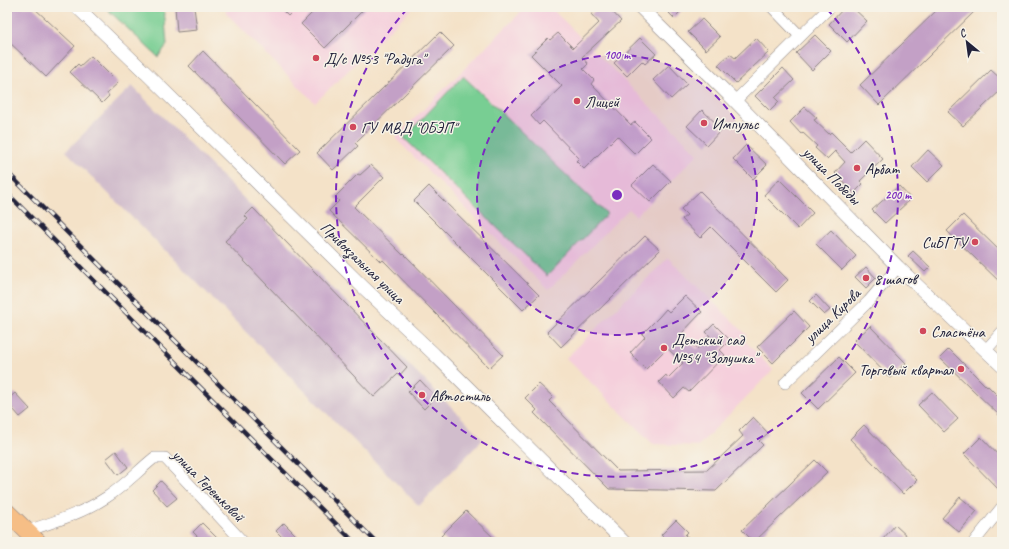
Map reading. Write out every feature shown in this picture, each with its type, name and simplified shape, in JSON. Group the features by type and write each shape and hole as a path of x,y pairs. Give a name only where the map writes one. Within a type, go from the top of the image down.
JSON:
{"main road":[{"path":"7,512 32,537"}],"street":[{"name":"Привокзальная улица","path":"77,7 363,287 434,354 624,542"},
{"name":"улица Победы","path":"640,7 735,101 898,267 1002,366"},
{"path":"772,7 800,36"},
{"path":"735,101 830,7"},
{"name":"улица Кирова","path":"785,383 869,301 898,267"},
{"path":"986,350 1002,332"},
{"name":"улица Терешковой","path":"32,537 65,517 106,498 123,486 154,458 165,458 243,542"},
{"path":"974,542 1002,507"}],"shaded area":[{"name":"Д/с №53 \"Радуга\"","path":"230,7 413,7 315,103 225,12"},
{"path":"526,7 550,7 698,154 636,216 629,209 548,290 395,138"},
{"path":"132,86 483,439 419,506 66,151"},
{"name":"Детский сад №54 \"Золушка\"","path":"668,258 747,335 743,339 773,370 698,446 653,444 566,358"}],"green space":[{"path":"105,7 164,7 167,45 158,57"},
{"path":"463,76 607,214 547,276 404,138"}],"building":[{"path":"15,7 33,7 75,46 46,77 7,40 7,15"},
{"path":"175,7 194,7 197,30 177,32"},
{"path":"279,7 297,7 288,16"},
{"path":"318,7 366,7 325,48 301,24"},
{"name":"Лицей","path":"599,7 608,7 621,21 582,57 588,64 583,69 594,80 591,84 631,125 635,122 651,138 635,154 617,136 584,169 576,161 579,158 543,121 539,125 531,116 562,86 531,55 548,38 550,40 558,33 573,48 599,23 591,14"},
{"path":"663,7 685,7 674,18"},
{"path":"845,7 852,7 867,21 847,42 829,24"},
{"path":"940,7 979,7 879,105 860,85"},
{"path":"702,19 720,37 706,50 688,32"},
{"path":"440,32 454,46 355,143 358,146 333,170 317,153"},
{"path":"815,35 831,51 812,70 796,53"},
{"path":"640,38 656,54 645,64 642,61 627,76 614,63"},
{"path":"756,38 769,52 736,83 718,65 730,54 735,58"},
{"path":"203,51 300,150 285,164 189,66"},
{"path":"91,56 118,83 107,93 109,96 102,103 70,72 78,64 80,66"},
{"path":"669,65 687,84 671,99 653,80"},
{"path":"783,68 794,80 775,98 779,102 770,111 755,96"},
{"path":"991,70 1002,80 1002,89 963,126 948,112"},
{"path":"805,107 817,118 814,120 829,134 831,132 851,152 864,139 883,159 860,181 863,184 854,193 835,173 845,162 835,151 827,159 815,148 817,146 802,132 801,134 790,122"},
{"path":"702,110 722,129 707,145 687,126"},
{"path":"746,145 767,165 753,179 733,159"},
{"path":"928,150 944,165 927,182 912,167"},
{"path":"653,164 671,181 650,202 632,185"},
{"path":"371,165 384,177 354,207 403,255 404,254 503,355 489,368 383,260 381,262 329,211 339,201 335,197 358,174 360,175"},
{"path":"779,179 813,213 798,229 764,195"},
{"path":"429,186 539,295 523,310 414,201"},
{"path":"899,186 911,199 885,223 872,210"},
{"path":"700,191 788,280 776,292 711,227 700,238 682,219 687,215 681,209"},
{"path":"253,208 407,367 399,376 398,374 374,397 225,241 248,219 245,216"},
{"name":"СиБГТУ","path":"963,215 1002,253 1002,284 947,231"},
{"path":"831,230 856,256 842,270 816,244"},
{"path":"645,236 660,250 561,347 547,332"},
{"path":"913,251 930,267 925,272 908,256"},
{"name":"8 шагов","path":"866,267 876,278 866,288 855,277"},
{"path":"816,295 830,310 824,315 810,301"},
{"path":"685,296 702,312 681,334 697,349 710,336 706,332 714,324 730,340 720,350 725,355 689,392 684,388 674,398 659,382 666,375 668,378 683,363 667,348 646,369 630,353 645,337 642,334 666,309 669,312"},
{"path":"794,311 809,327 773,363 757,347"},
{"path":"870,326 906,363 890,378 854,341"},
{"path":"949,349 1002,400 1002,418 940,358"},
{"path":"839,357 855,373 818,409 802,393"},
{"name":"Автостиль","path":"420,380 436,397 424,409 408,392"},
{"path":"539,384 553,397 549,401 618,471 707,470 743,436 739,431 753,417 768,433 759,441 763,445 716,491 609,489 534,413 537,410 525,398"},
{"path":"932,392 958,419 944,432 918,405"},
{"path":"15,393 30,409 20,417 7,402 7,400"},
{"path":"864,425 917,480 903,494 850,439"},
{"path":"981,437 1002,459 1002,493 964,454"},
{"path":"116,451 128,467 118,475 106,459"},
{"path":"815,460 827,472 754,542 742,530"},
{"path":"161,481 177,498 167,506 152,490"},
{"path":"960,497 977,511 959,532 942,518"},
{"path":"466,511 498,542 447,542 441,536"},
{"path":"676,520 688,532 685,535 692,542 668,542 661,535"},
{"path":"202,523 217,538 212,542 203,542 193,532"},
{"path":"284,523 303,542 287,542 276,531"},
{"path":"895,525 908,537 904,542 886,542 883,539"}],"railway":[{"path":"7,172 376,542"},
{"path":"7,193 354,542"}],"place":[{"name":"Д/с №53 \"Радуга\"","path":"316,58"},
{"name":"Лицей","path":"577,101"},
{"name":"Импульс","path":"704,123"},
{"name":"ГУ МВД \"ОБЭП\"","path":"353,127"},
{"name":"Арбат","path":"857,168"},
{"name":"СиБГТУ","path":"975,242"},
{"name":"8 шагов","path":"866,278"},
{"name":"Сластёна","path":"923,331"},
{"name":"Детский сад №54 \"Золушка\"","path":"664,348"},
{"name":"Торговый квартал","path":"961,369"},
{"name":"Автостиль","path":"422,395"}]}
